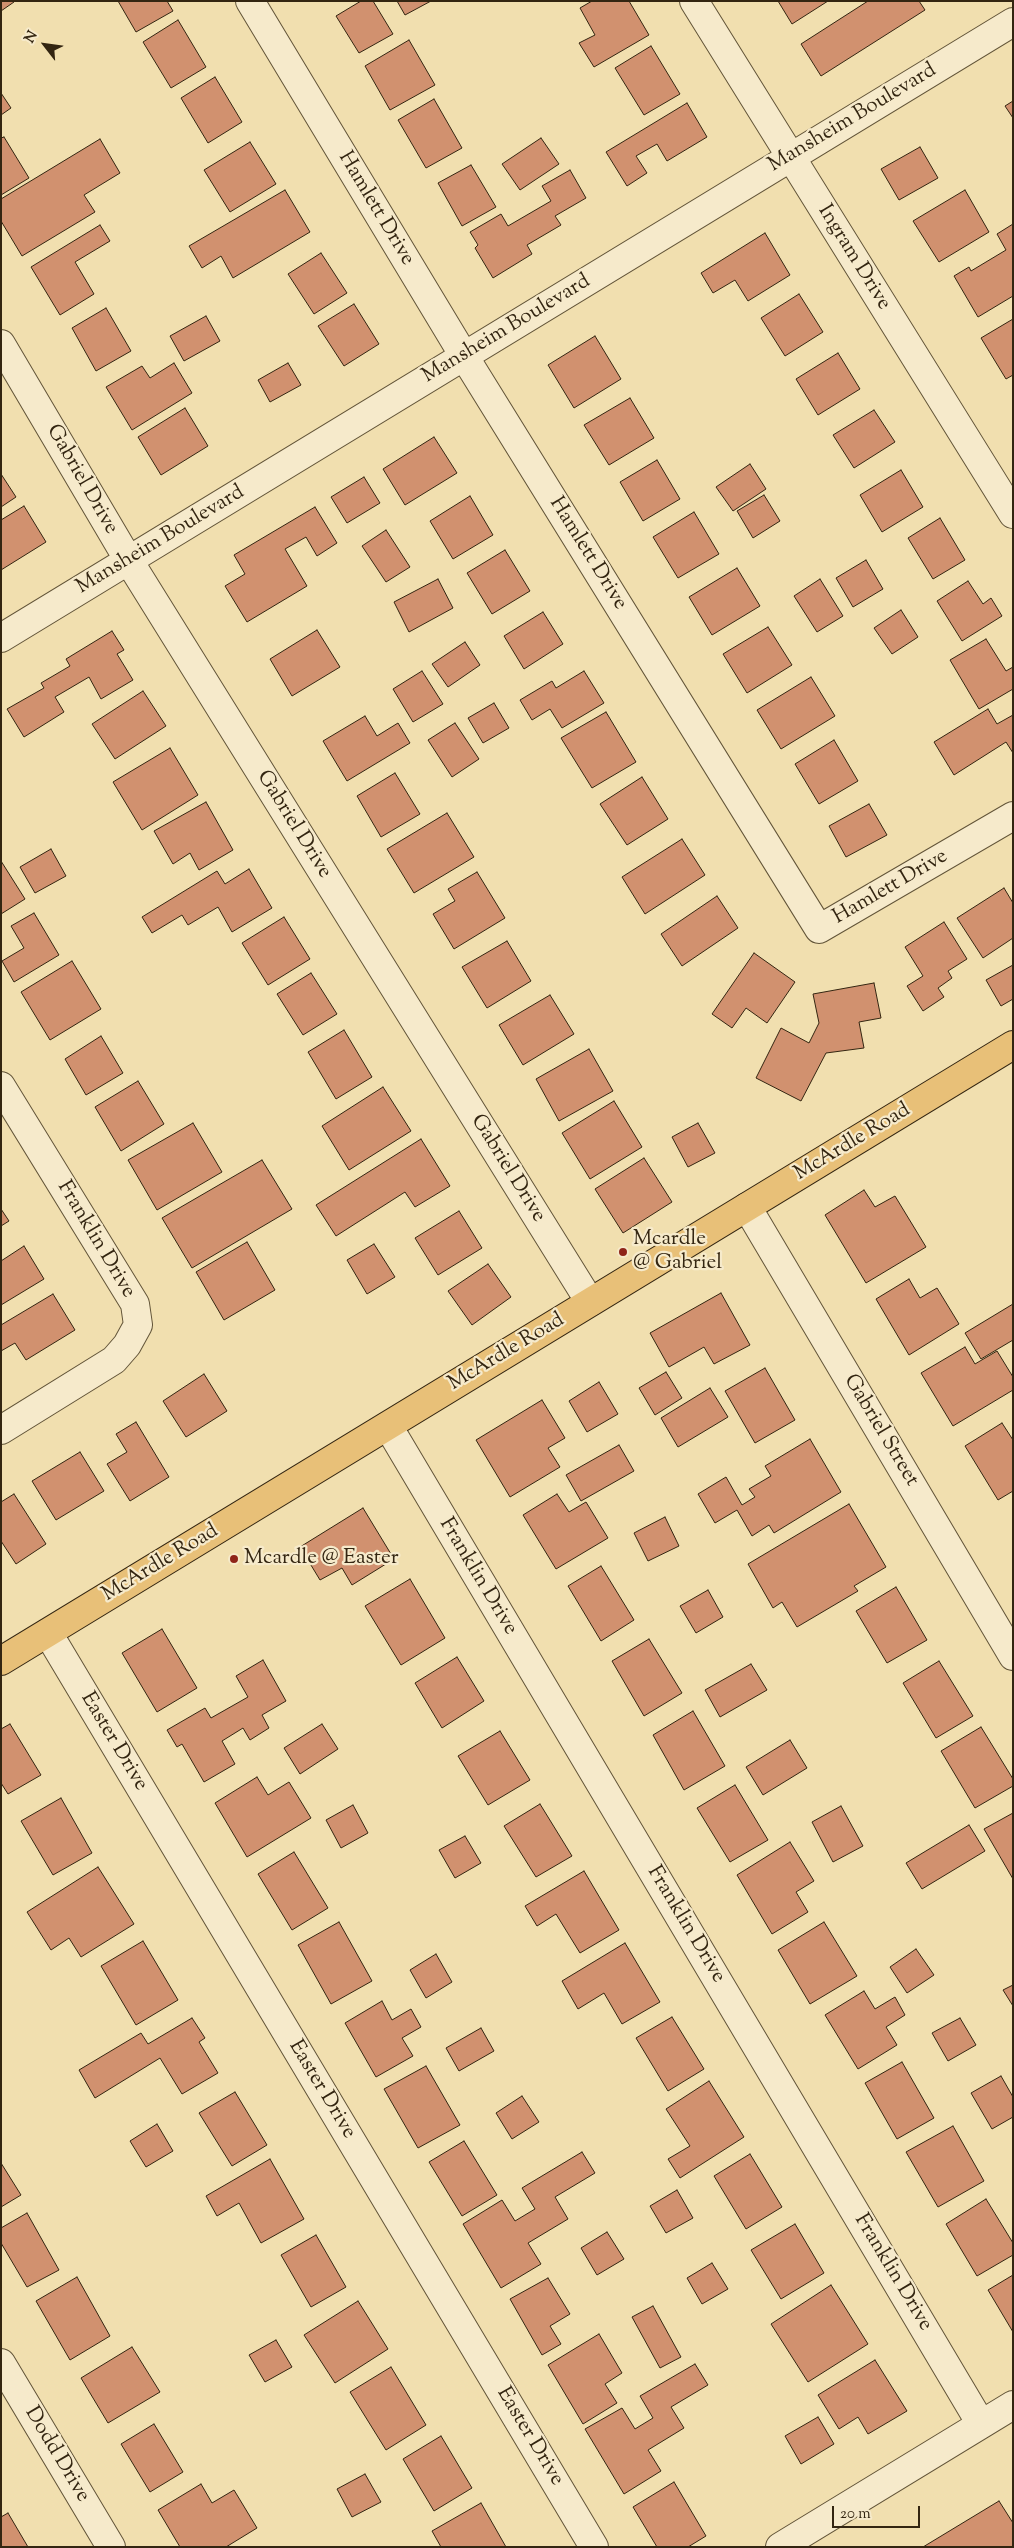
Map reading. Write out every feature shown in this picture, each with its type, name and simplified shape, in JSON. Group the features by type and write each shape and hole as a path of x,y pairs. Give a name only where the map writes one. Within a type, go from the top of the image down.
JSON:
{"main road":[{"name":"McArdle Road","path":"1,1661 1013,1045"}],"street":[{"name":"Hamlett Drive","path":"250,1 464,356 819,930 1005,822"},
{"name":"Ingram Drive","path":"694,1 1013,514"},
{"name":"Mansheim Boulevard","path":"1,638 1013,22"},
{"name":"Gabriel Drive","path":"1,344 129,561 590,1302"},
{"name":"Franklin Drive","path":"1,1086 135,1304 138,1325 127,1345 114,1360 1,1430"},
{"name":"Gabriel Street","path":"748,1207 1013,1656"},
{"name":"Franklin Drive","path":"388,1426 982,2424"},
{"name":"Easter Drive","path":"48,1633 594,2547"},
{"name":"Dodd Drive","path":"1,2364 111,2547"},
{"path":"780,2547 1013,2405"}],"building":[{"path":"1,1 14,1 14,2 1,11"},
{"path":"118,1 167,1 173,11 136,32"},
{"path":"361,1 373,1 393,34 359,53 336,16"},
{"path":"397,1 431,1 405,15"},
{"path":"592,1 629,1 649,35 594,67 579,43 595,35 580,8"},
{"path":"778,1 828,1 792,24"},
{"path":"868,1 919,1 925,10 821,76 801,44"},
{"path":"178,20 206,67 171,88 143,42"},
{"path":"409,40 435,85 390,110 365,66"},
{"path":"651,46 680,94 644,115 615,68"},
{"path":"215,77 242,122 208,143 181,98"},
{"path":"1,93 11,108 1,115"},
{"path":"434,99 462,148 426,168 398,120"},
{"path":"1013,101 1013,118 1005,106"},
{"path":"687,103 707,137 667,161 657,144 636,156 647,173 627,186 606,152"},
{"path":"4,137 29,178 1,195 1,138"},
{"path":"541,138 559,164 520,190 502,164"},
{"path":"100,139 120,173 84,195 95,212 22,256 1,221 1,199"},
{"path":"250,142 276,184 230,212 204,170"},
{"path":"920,147 938,178 899,200 881,169"},
{"path":"471,165 496,207 462,226 438,183"},
{"path":"570,170 586,198 555,216 561,225 527,245 532,254 493,278 475,248 478,245 470,232 501,214 508,226 551,201 542,186"},
{"path":"285,190 310,232 233,278 221,256 202,268 189,246"},
{"path":"965,190 989,232 939,262 913,221"},
{"path":"1013,224 1013,296 978,317 954,276 969,267 971,271 1006,250 997,234"},
{"path":"100,225 110,241 75,262 94,294 60,315 31,267"},
{"path":"765,233 790,275 748,301 735,280 713,293 701,273"},
{"path":"321,253 347,293 314,314 288,274"},
{"path":"799,294 823,332 785,356 761,318"},
{"path":"354,304 379,344 344,366 318,326"},
{"path":"106,308 131,351 96,371 72,328"},
{"path":"206,316 220,341 184,361 170,336"},
{"path":"1013,319 1013,375 1006,379 981,338"},
{"path":"595,336 621,379 574,408 548,365"},
{"path":"838,353 860,389 818,415 796,379"},
{"path":"174,363 192,393 132,430 106,387 142,366 150,378"},
{"path":"288,363 301,385 270,402 258,380"},
{"path":"630,398 654,438 609,465 584,425"},
{"path":"185,408 208,446 161,475 138,437"},
{"path":"874,410 895,442 854,468 833,435"},
{"path":"434,437 457,473 405,505 383,469"},
{"path":"657,460 680,499 643,521 620,482"},
{"path":"750,464 766,489 733,511 716,487"},
{"path":"901,470 923,507 882,532 860,495"},
{"path":"1,474 16,497 1,507"},
{"path":"364,477 380,503 347,523 331,497"},
{"path":"764,495 780,521 753,538 737,511"},
{"path":"470,496 493,535 453,559 430,521"},
{"path":"24,506 46,542 1,570 1,520"},
{"path":"315,507 337,543 317,556 306,537 285,549 307,586 247,622 225,586 245,574 234,555"},
{"path":"694,512 719,554 678,578 653,537"},
{"path":"940,518 965,560 933,579 908,538"},
{"path":"386,530 410,567 386,582 362,546"},
{"path":"505,550 530,591 492,614 467,573"},
{"path":"866,560 883,589 853,607 836,578"},
{"path":"737,568 760,606 712,635 689,597"},
{"path":"438,579 453,608 409,632 394,602"},
{"path":"820,579 843,616 817,632 794,596"},
{"path":"968,581 983,604 991,598 1002,616 962,641 937,601"},
{"path":"901,610 918,637 892,654 874,628"},
{"path":"543,612 563,644 524,669 504,636"},
{"path":"768,627 792,665 747,693 723,654"},
{"path":"317,630 340,667 292,696 270,659"},
{"path":"112,631 124,650 117,654 133,680 101,699 89,677 55,697 64,712 24,737 7,709 44,688 41,683 70,666 66,659"},
{"path":"986,639 1006,671 1013,667 1013,689 979,709 950,660"},
{"path":"465,642 480,665 448,687 432,664"},
{"path":"422,671 443,704 413,722 393,689"},
{"path":"584,671 604,703 562,728 550,709 532,720 520,700 552,681 556,688"},
{"path":"811,677 835,716 781,749 757,710"},
{"path":"143,691 166,726 115,759 92,724"},
{"path":"494,703 509,728 483,743 468,718"},
{"path":"988,709 997,724 1013,715 1013,753 1006,742 954,775 934,742"},
{"path":"606,712 636,762 592,788 561,738"},
{"path":"365,716 377,736 398,723 410,743 347,781 323,741"},
{"path":"455,723 479,759 452,777 428,740"},
{"path":"834,740 858,781 819,804 795,764"},
{"path":"170,748 198,795 142,830 113,782"},
{"path":"395,773 420,814 381,837 357,796"},
{"path":"642,777 668,819 627,845 600,804"},
{"path":"206,802 233,850 199,870 190,853 173,864 154,831"},
{"path":"869,804 887,835 846,857 829,826"},
{"path":"447,813 474,857 414,893 387,849"},
{"path":"682,839 705,875 645,914 622,877"},
{"path":"51,849 66,876 35,893 20,867"},
{"path":"1,861 25,899 1,914"},
{"path":"249,869 272,908 232,932 218,907 188,925 182,915 152,933 142,917 217,871 225,884"},
{"path":"477,872 505,918 454,949 433,914 455,901 448,889"},
{"path":"1004,888 1013,903 1013,938 983,958 957,918"},
{"path":"717,896 738,928 682,966 661,934"},
{"path":"34,913 59,955 14,982 2,961 24,948 11,926"},
{"path":"284,917 310,959 268,985 242,943"},
{"path":"944,922 967,959 948,971 952,978 938,988 944,997 923,1011 907,986 923,976 905,947"},
{"path":"507,941 531,981 487,1008 462,967"},
{"path":"754,953 795,982 767,1023 746,1008 732,1028 712,1014"},
{"path":"72,961 101,1009 50,1040 21,992"},
{"path":"1013,965 1013,999 1001,1006 986,980"},
{"path":"311,973 337,1014 303,1035 277,994"},
{"path":"874,983 881,1018 859,1022 864,1048 826,1053 801,1101 756,1078 781,1028 809,1043 819,1023 813,994"},
{"path":"550,995 574,1034 523,1065 499,1025"},
{"path":"344,1030 372,1077 336,1099 308,1052"},
{"path":"101,1036 123,1073 86,1095 65,1059"},
{"path":"589,1049 613,1091 559,1121 536,1079"},
{"path":"138,1081 164,1124 121,1151 95,1107"},
{"path":"383,1087 411,1131 349,1170 322,1126"},
{"path":"614,1101 642,1147 590,1179 562,1133"},
{"path":"193,1123 222,1172 157,1210 128,1160"},
{"path":"698,1123 715,1153 688,1167 672,1137"},
{"path":"421,1139 450,1186 415,1207 405,1192 336,1236 316,1205"},
{"path":"644,1158 672,1202 623,1233 595,1189"},
{"path":"262,1160 292,1209 192,1268 162,1218"},
{"path":"864,1190 875,1207 895,1196 926,1247 866,1283 825,1215"},
{"path":"1,1209 9,1221 1,1226"},
{"path":"459,1211 482,1248 438,1275 415,1238"},
{"path":"247,1242 275,1290 224,1320 196,1272"},
{"path":"374,1244 395,1277 367,1294 347,1260"},
{"path":"24,1246 44,1279 1,1305 1,1261"},
{"path":"488,1264 511,1297 472,1325 448,1291"},
{"path":"909,1279 920,1298 937,1288 959,1324 909,1355 876,1299"},
{"path":"721,1293 750,1345 714,1364 704,1347 669,1367 650,1333"},
{"path":"53,1294 75,1330 26,1360 15,1343 1,1351 1,1325"},
{"path":"1013,1304 1013,1340 981,1359 965,1333"},
{"path":"965,1347 975,1364 997,1351 1013,1377 1013,1390 953,1426 921,1373"},
{"path":"765,1368 795,1420 755,1443 725,1391"},
{"path":"666,1372 682,1398 655,1415 639,1388"},
{"path":"204,1374 227,1411 186,1437 163,1401"},
{"path":"599,1382 618,1414 587,1432 569,1401"},
{"path":"710,1388 728,1417 678,1447 661,1418"},
{"path":"542,1400 565,1438 548,1448 560,1467 510,1497 476,1440"},
{"path":"136,1422 169,1477 130,1501 107,1464 127,1452 116,1434"},
{"path":"1002,1423 1013,1440 1013,1491 998,1500 965,1446"},
{"path":"810,1439 841,1492 774,1533 769,1525 752,1536 737,1510 715,1523 698,1494 726,1477 742,1505 755,1497 749,1489 771,1476 765,1466"},
{"path":"619,1445 634,1471 581,1501 566,1475"},
{"path":"80,1452 104,1491 56,1520 32,1481"},
{"path":"14,1494 46,1544 16,1564 1,1541 1,1502"},
{"path":"557,1494 569,1512 586,1502 608,1538 556,1569 523,1515"},
{"path":"849,1504 886,1567 854,1586 858,1591 797,1627 782,1602 773,1608 748,1564"},
{"path":"363,1508 394,1559 352,1585 342,1568 320,1580 300,1547"},
{"path":"665,1517 679,1546 648,1561 634,1533"},
{"path":"601,1566 634,1620 601,1641 568,1586"},
{"path":"410,1579 445,1638 401,1665 365,1606"},
{"path":"896,1587 927,1640 887,1663 856,1611"},
{"path":"708,1590 723,1617 696,1633 680,1606"},
{"path":"162,1629 197,1688 157,1712 122,1653"},
{"path":"649,1639 682,1693 644,1716 612,1661"},
{"path":"457,1657 484,1701 442,1728 415,1683"},
{"path":"263,1660 286,1701 262,1715 269,1728 250,1740 243,1728 222,1741 235,1764 204,1782 182,1744 177,1747 167,1730 205,1708 211,1718 248,1697 236,1676"},
{"path":"939,1661 973,1716 936,1738 903,1683"},
{"path":"751,1664 767,1690 720,1717 705,1690"},
{"path":"693,1711 725,1766 684,1790 653,1735"},
{"path":"10,1724 41,1775 8,1794 1,1783 1,1729"},
{"path":"322,1724 338,1749 300,1774 284,1748"},
{"path":"981,1727 1013,1779 1013,1786 975,1808 941,1751"},
{"path":"500,1731 530,1780 488,1805 458,1756"},
{"path":"790,1740 807,1768 763,1795 746,1767"},
{"path":"257,1777 268,1795 289,1782 311,1818 247,1857 215,1803"},
{"path":"735,1785 768,1840 730,1862 697,1808"},
{"path":"61,1798 92,1853 53,1875 21,1821"},
{"path":"540,1804 572,1856 536,1877 504,1826"},
{"path":"353,1805 368,1833 341,1848 326,1820"},
{"path":"841,1806 863,1846 833,1862 812,1822"},
{"path":"1013,1813 1013,1879 984,1829"},
{"path":"969,1825 985,1851 922,1889 906,1863"},
{"path":"465,1836 481,1863 455,1878 439,1850"},
{"path":"790,1842 814,1881 796,1892 808,1912 772,1934 737,1875"},
{"path":"294,1852 328,1908 292,1930 258,1874"},
{"path":"98,1867 134,1924 81,1957 69,1938 51,1950 27,1912"},
{"path":"584,1871 619,1930 580,1953 556,1914 537,1926 525,1906"},
{"path":"339,1922 372,1981 331,2004 298,1945"},
{"path":"824,1922 857,1976 810,2004 778,1950"},
{"path":"143,1941 178,2000 136,2025 101,1966"},
{"path":"625,1943 660,2002 622,2024 604,1993 578,2009 562,1981"},
{"path":"916,1949 934,1975 907,1993 890,1967"},
{"path":"436,1954 452,1982 426,1998 410,1970"},
{"path":"1013,1985 1013,2006 1003,1990"},
{"path":"864,1991 875,2009 895,1997 905,2015 886,2027 897,2045 858,2069 825,2015"},
{"path":"382,2001 392,2020 411,2009 421,2027 402,2038 413,2056 376,2077 345,2023"},
{"path":"672,2017 704,2069 668,2091 636,2038"},
{"path":"192,2018 205,2038 199,2042 218,2073 182,2094 160,2058 95,2098 79,2070 141,2033 148,2044"},
{"path":"960,2018 976,2045 948,2061 932,2033"},
{"path":"481,2028 494,2051 459,2071 446,2048"},
{"path":"902,2062 934,2118 897,2139 865,2083"},
{"path":"426,2066 460,2125 418,2148 384,2089"},
{"path":"1001,2076 1013,2097 1013,2117 992,2129 971,2093"},
{"path":"709,2081 744,2137 680,2178 668,2159 690,2146 666,2109"},
{"path":"235,2092 267,2145 232,2166 199,2113"},
{"path":"522,2096 539,2122 512,2139 496,2113"},
{"path":"157,2124 173,2151 146,2167 130,2141"},
{"path":"953,2126 984,2181 938,2207 906,2152"},
{"path":"464,2141 497,2195 462,2216 429,2162"},
{"path":"582,2152 595,2173 555,2197 568,2219 528,2243 541,2264 501,2288 463,2224 502,2200 515,2221 535,2209 522,2188"},
{"path":"750,2154 782,2207 746,2229 714,2176"},
{"path":"270,2159 304,2219 261,2243 239,2203 217,2216 206,2196"},
{"path":"1,2163 21,2195 1,2207"},
{"path":"677,2190 693,2218 666,2233 650,2206"},
{"path":"986,2199 1013,2243 1013,2255 977,2276 946,2224"},
{"path":"27,2213 59,2270 27,2287 1,2243 1,2228"},
{"path":"795,2224 824,2273 781,2299 751,2250"},
{"path":"607,2232 624,2259 597,2275 581,2248"},
{"path":"316,2235 346,2287 311,2307 281,2255"},
{"path":"712,2263 728,2289 702,2304 687,2278"},
{"path":"1013,2275 1013,2332 988,2290"},
{"path":"77,2277 110,2336 70,2360 36,2301"},
{"path":"548,2278 570,2314 550,2326 561,2344 542,2355 510,2299"},
{"path":"831,2285 868,2344 808,2382 771,2324"},
{"path":"358,2301 388,2349 335,2383 304,2335"},
{"path":"653,2306 681,2357 660,2368 632,2317"},
{"path":"599,2334 622,2373 605,2384 617,2403 583,2424 548,2365"},
{"path":"276,2340 292,2367 265,2382 249,2355"},
{"path":"132,2347 160,2392 108,2423 81,2378"},
{"path":"875,2360 907,2411 868,2434 858,2417 839,2429 818,2395"},
{"path":"695,2364 708,2385 671,2407 684,2428 648,2450 661,2471 624,2494 585,2429 622,2408 635,2429 653,2418 640,2396"},
{"path":"391,2367 426,2425 386,2450 350,2392"},
{"path":"818,2417 834,2444 801,2464 785,2436"},
{"path":"154,2424 183,2472 150,2492 121,2444"},
{"path":"441,2436 472,2488 434,2511 403,2459"},
{"path":"365,2474 381,2502 352,2517 337,2489"},
{"path":"674,2482 706,2536 688,2547 657,2547 633,2507"},
{"path":"201,2484 212,2503 234,2490 257,2528 226,2547 180,2547 158,2510"},
{"path":"999,2501 1013,2523 1013,2547 923,2547"},
{"path":"481,2503 506,2547 441,2547 432,2531"},
{"path":"8,2513 28,2547 1,2547 1,2517"}],"place":[{"name":"Mcardle @ Gabriel","path":"623,1252"},
{"name":"Mcardle @ Easter","path":"234,1559"}]}
